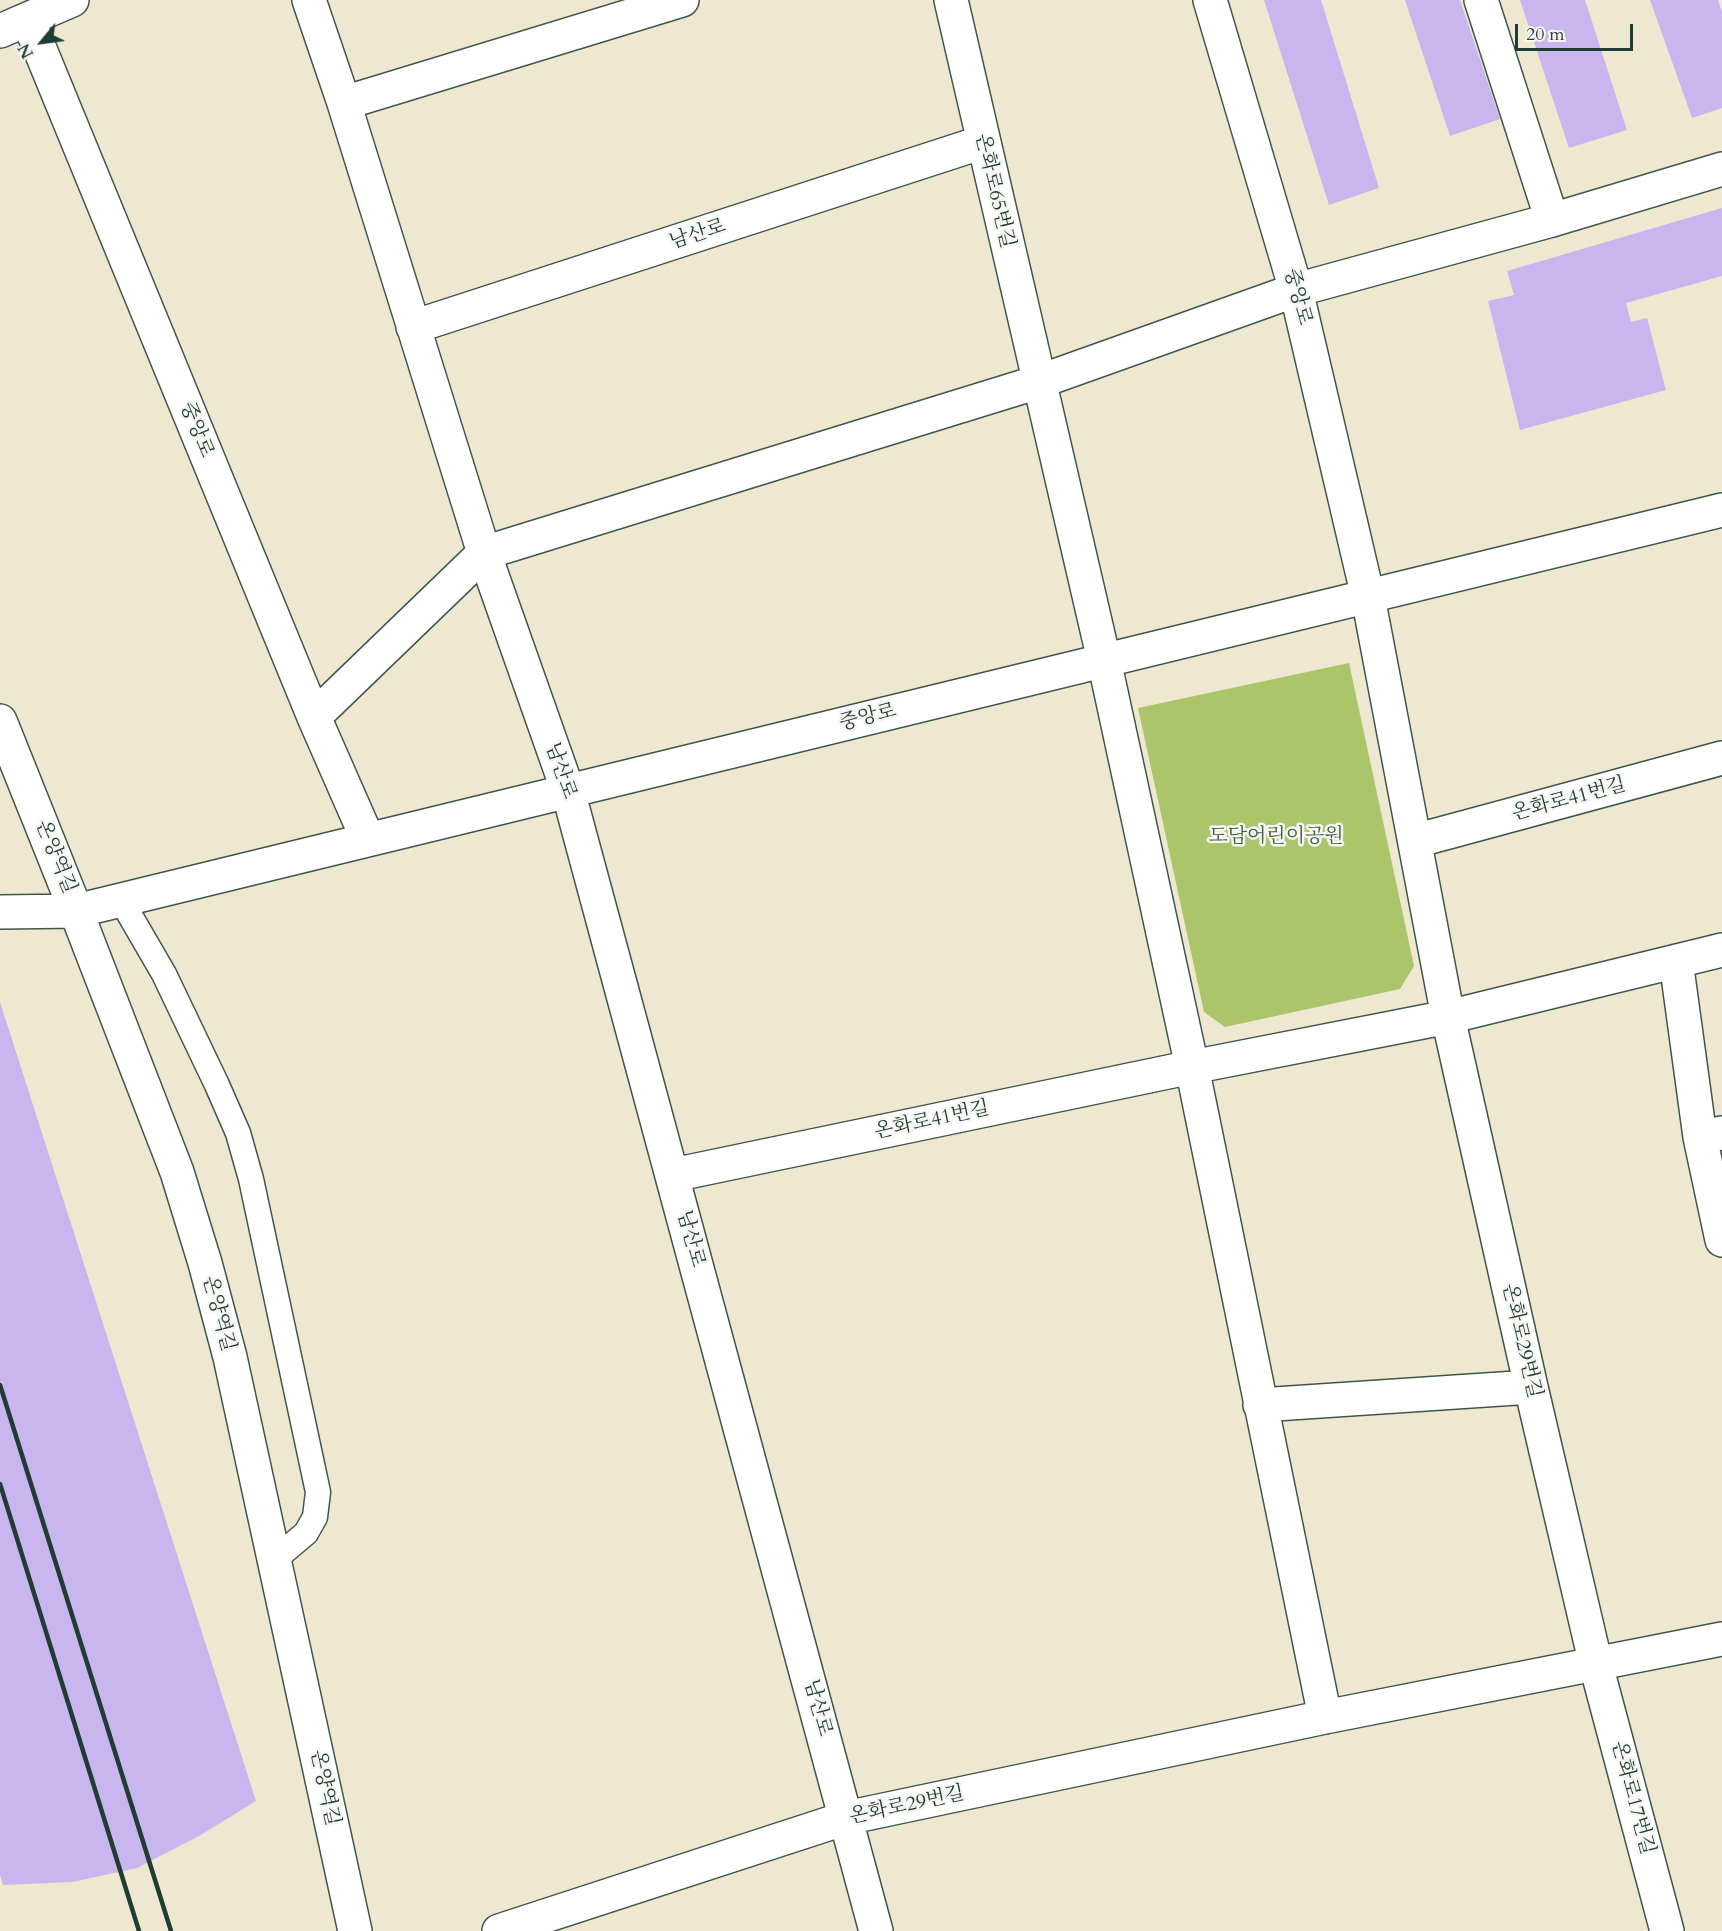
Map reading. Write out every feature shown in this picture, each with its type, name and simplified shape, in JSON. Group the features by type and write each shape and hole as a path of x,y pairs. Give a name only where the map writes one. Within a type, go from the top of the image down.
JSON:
{"street":[{"path":"14,25 72,0"},
{"name":"남산로","path":"309,0 344,103 484,553 568,791 876,1931"},
{"path":"344,103 682,0"},
{"name":"온화로65번길","path":"951,0 1104,660"},
{"name":"중앙로","path":"1210,0 1296,290 1368,597"},
{"path":"1481,0 1552,220"},
{"name":"중앙로","path":"14,25 368,840"},
{"name":"남산로","path":"413,327 983,142"},
{"path":"314,717 484,553 1038,382 1296,290 1552,220 1722,169"},
{"name":"중앙로","path":"0,912 76,911 1722,510"},
{"path":"1368,597 1449,1017"},
{"path":"1104,660 1192,1067 1325,1717"},
{"name":"온양역길","path":"0,721 177,1172 198,1240 230,1357 355,1931"},
{"name":"온화로41번길","path":"1415,841 1722,758"},
{"name":"온화로41번길","path":"673,1175 1192,1067 1449,1017 1722,950"},
{"path":"1676,961 1711,1135 1722,1240"},
{"name":"온화로29번길","path":"1449,1017 1531,1388 1596,1665"},
{"path":"1260,1405 1531,1388"},
{"name":"온화로29번길","path":"499,1931 846,1818 1325,1717 1722,1639"},
{"name":"온화로17번길","path":"1596,1665 1667,1931"}],"lane":[{"path":"121,900 164,974 217,1085 238,1133 251,1179 318,1492 315,1517 306,1533 274,1560"}],"green space":[{"name":"도담어린이공원","path":"1349,663 1414,966 1400,989 1225,1027 1204,1012 1138,708"}],"building":[{"path":"1264,0 1321,0 1379,188 1329,205"},
{"path":"1405,0 1460,0 1500,119 1450,136"},
{"path":"1520,0 1585,0 1627,130 1569,148"},
{"path":"1650,0 1718,0 1722,12 1722,108 1692,118"},
{"path":"1722,208 1722,276 1626,303 1631,322 1647,318 1666,390 1520,430 1488,301 1514,295 1507,271"},
{"path":"0,1002 256,1801 199,1836 137,1868 72,1882 3,1885 0,1875"}],"railway":[{"path":"0,1385 171,1931"},
{"path":"0,1484 139,1931"}]}
